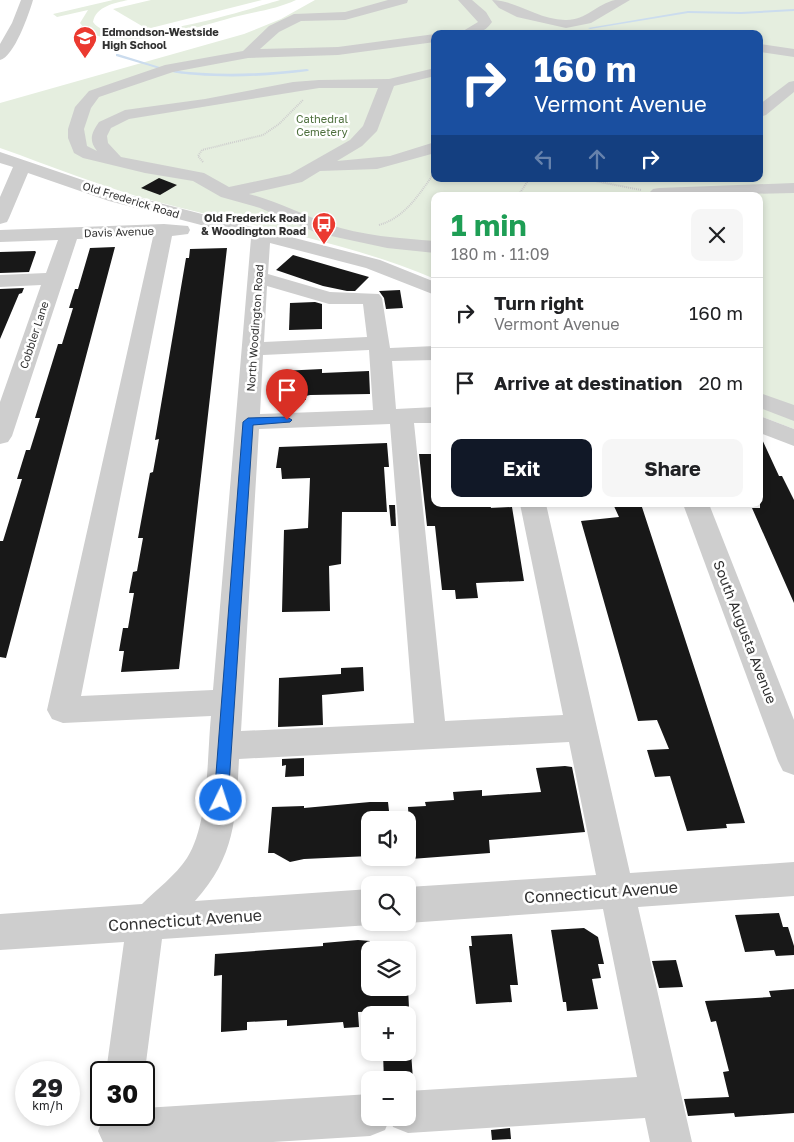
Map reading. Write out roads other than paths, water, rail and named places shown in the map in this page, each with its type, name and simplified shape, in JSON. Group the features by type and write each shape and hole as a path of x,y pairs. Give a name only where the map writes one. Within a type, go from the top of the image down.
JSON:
{"street":[{"path":"0,56 19,23 27,0"},
{"path":"306,16 347,16 402,0"},
{"path":"464,0 481,15 485,22 481,28 476,30"},
{"path":"498,0 513,11 532,18 574,24 624,0"},
{"path":"248,54 274,29 306,16 328,4"},
{"path":"356,48 375,30 380,18 378,8"},
{"path":"574,24 581,30"},
{"path":"375,30 397,43"},
{"path":"431,39 287,54 248,54 170,68 99,91 88,99 83,107 76,129 77,144 80,149 89,154 145,168 189,174 209,182 227,194 266,204 302,221 355,237 431,246"},
{"path":"763,49 794,54"},
{"path":"114,159 100,144 99,136 105,125 125,115 160,108 205,104 266,91 319,84 389,83 431,73"},
{"path":"193,218 208,203 227,194 296,178 366,136 375,118 383,91 389,83"},
{"path":"763,110 794,85"},
{"path":"80,149 100,144"},
{"path":"317,166 380,165 431,148"},
{"name":"Old Frederick Road","path":"0,157 115,197 374,264 431,287"},
{"path":"0,218 23,165"},
{"path":"661,192 672,182"},
{"path":"716,192 794,188"},
{"name":"Davis Avenue","path":"0,236 237,228"},
{"path":"164,230 63,710 228,702"},
{"name":"Cobbler Lane","path":"0,436 68,234"},
{"name":"North Woodington Road","path":"150,922 199,871 212,846 219,818 261,234"},
{"path":"258,277 329,298 372,298 393,416 431,735"},
{"path":"0,281 52,279"},
{"path":"253,349 380,349 431,353"},
{"path":"763,401 794,413"},
{"path":"248,422 431,415"},
{"path":"763,425 794,438"},
{"path":"534,507 671,1142"},
{"name":"South Augusta Avenue","path":"697,507 794,761"},
{"path":"225,746 581,728"},
{"name":"Connecticut Avenue","path":"416,904 794,879"},
{"name":"Connecticut Avenue","path":"0,932 361,909"},
{"path":"127,1061 142,944 150,922"},
{"path":"416,1111 661,1096"},
{"path":"120,1129 361,1116"}],"waterway":[{"path":"590,28 688,12 741,13 794,10"},
{"path":"117,55 161,68"},
{"path":"171,71 239,75 307,70"}],"place":[{"name":"Edmondson-Westside High School","path":"85,59"},
{"name":"Old Frederick Road & Woodington Road","path":"324,245"}],"park label":[{"name":"Cathedral Cemetery","path":"322,125"}]}
